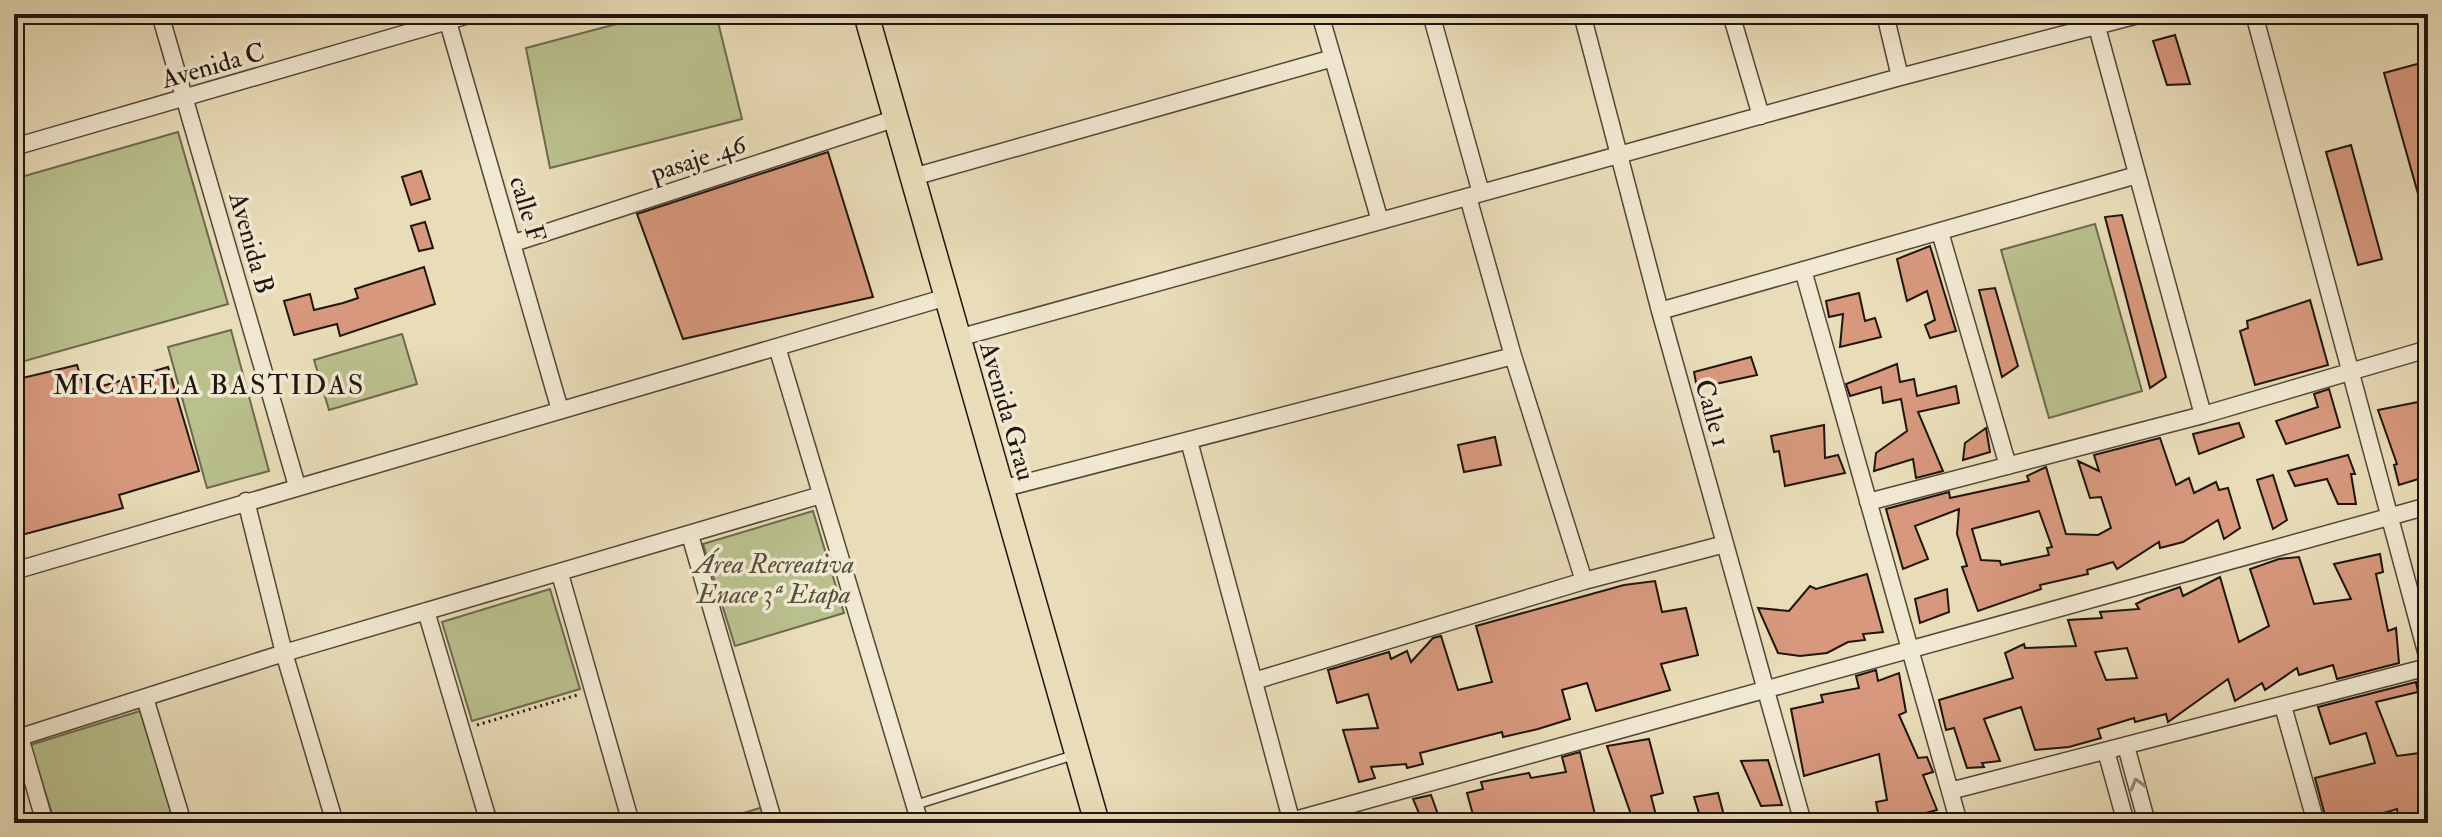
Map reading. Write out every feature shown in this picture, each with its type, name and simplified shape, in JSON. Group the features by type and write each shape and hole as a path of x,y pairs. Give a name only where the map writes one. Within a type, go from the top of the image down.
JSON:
{"main road":[{"name":"Avenida Grau","path":"866,14 1097,823"}],"street":[{"name":"Avenida B","path":"160,14 297,486"},
{"name":"Avenida C","path":"14,147 472,14"},
{"path":"1320,14 1380,221"},
{"path":"1431,14 1513,356 1584,581"},
{"name":"Calle 1","path":"1582,14 1660,311 1803,823"},
{"path":"1731,14 1761,116"},
{"path":"1885,14 1900,77"},
{"path":"958,338 1761,116 2095,19 2142,14"},
{"path":"2254,14 2428,659"},
{"path":"2095,19 2203,415"},
{"name":"calle F","path":"448,22 560,410"},
{"path":"913,177 1333,58"},
{"name":"pasaje .46","path":"514,243 897,118"},
{"path":"1660,311 2137,175"},
{"path":"1940,232 2008,466"},
{"path":"1803,270 1959,823"},
{"path":"14,571 947,297"},
{"path":"777,347 920,823"},
{"path":"1868,502 2203,415 2428,349"},
{"path":"1001,489 1513,356"},
{"path":"1189,441 1289,822 1767,692 2428,506"},
{"path":"45,823 17,738 284,653 821,495"},
{"path":"246,501 284,653 335,823"},
{"path":"690,535 774,823"},
{"path":"1254,681 1584,581 1725,544"},
{"path":"560,574 631,823"},
{"path":"426,611 489,823"},
{"path":"1950,791 2428,667"},
{"path":"145,698 183,823"},
{"path":"2283,706 2316,823"},
{"path":"2126,746 2147,823"},
{"path":"2106,751 2126,823"}],"lane":[{"path":"915,805 1079,754"}],"path":[{"path":"462,730 592,690"}],"green space":[{"path":"654,14 716,14 742,119 550,168 526,48"},
{"path":"178,132 228,304 14,364 14,179"},
{"path":"2095,224 2142,391 2049,418 2001,250"},
{"path":"231,330 269,471 207,488 168,347"},
{"path":"402,334 417,384 329,410 314,360"},
{"name":"Área Recreativa Enace 3ª Etapa","path":"813,511 844,613 735,646 703,544"},
{"path":"550,589 580,689 472,721 442,622"},
{"path":"140,711 173,817 153,823 55,823 30,745"},
{"path":"763,807 768,823 711,823"}],"building":[{"path":"2175,35 2190,84 2167,85 2153,41"},
{"path":"2428,61 2428,214 2424,215 2384,73"},
{"path":"2351,145 2382,259 2358,265 2326,152"},
{"path":"828,152 873,297 683,339 637,214"},
{"path":"421,171 430,199 411,205 402,177"},
{"path":"2122,215 2166,377 2150,388 2105,217"},
{"path":"425,222 433,248 419,251 411,226"},
{"path":"1930,246 1956,331 1930,338 1925,325 1935,320 1927,291 1907,301 1897,259"},
{"path":"424,267 435,304 340,336 337,324 294,335 284,301 310,294 314,310 343,303 358,298 355,289"},
{"path":"1995,288 2018,366 2002,377 1979,290"},
{"path":"1859,293 1865,321 1875,318 1881,337 1840,347 1843,314 1829,317 1826,301"},
{"path":"2310,300 2328,365 2255,385 2240,331 2248,328 2247,321"},
{"path":"1751,357 1757,375 1697,388 1694,372"},
{"path":"1897,364 1900,382 1914,379 1917,396 1956,386 1959,403 1918,412 1943,471 1916,478 1913,459 1874,471 1876,453 1907,431 1901,399 1883,403 1881,387 1850,396 1846,384"},
{"path":"77,365 85,391 168,367 199,471 119,495 123,508 14,537 14,380"},
{"path":"2329,389 2340,427 2286,444 2276,421 2318,407 2314,394"},
{"path":"2428,400 2428,476 2399,485 2394,465 2397,464 2378,410"},
{"path":"2239,423 2244,437 2199,454 2193,434"},
{"path":"1824,425 1825,458 1838,455 1845,473 1785,486 1779,451 1774,452 1771,436"},
{"path":"1986,428 1990,452 1963,460 1965,443"},
{"path":"1495,437 1501,465 1464,472 1458,445"},
{"path":"2160,438 2176,485 2189,478 2194,493 2216,482 2219,490 2228,488 2240,528 2224,539 2218,520 2183,542 2160,548 2159,542 2117,569 2113,562 2087,570 2088,574 2040,585 2041,589 1978,611 1962,567 1967,566 1957,534 1959,509 1915,526 1928,559 1903,569 1886,509 1949,492 1950,498 2029,481 2027,476 2046,467 2066,534 2098,535 2111,528 2101,497 2090,498 2078,461 2099,471 2094,455","holes":["2039,511 2052,547 2047,548 2049,555 2001,565 2000,561 1981,560 1972,529"]},
{"path":"2348,455 2355,474 2351,474 2356,504 2338,504 2327,479 2295,486 2288,471"},
{"path":"2273,475 2287,520 2273,529 2257,480"},
{"path":"2380,554 2383,572 2376,574 2388,631 2396,628 2399,663 2337,679 2333,665 2299,675 2297,668 2265,690 2262,683 2235,701 2228,679 2168,722 2166,714 2135,722 2134,718 2098,729 2101,738 2069,747 2035,750 2021,707 1984,719 2000,761 1982,763 1984,767 1967,768 1954,728 1946,730 1939,700 2013,678 2005,653 2024,644 2025,648 2076,646 2068,620 2102,618 2100,612 2139,609 2136,604 2146,599 2180,587 2183,596 2220,577 2239,642 2269,626 2250,569 2279,559 2299,557 2314,604 2351,599 2334,564","holes":["2127,648 2137,678 2106,680 2095,652"]},
{"path":"1867,574 1883,632 1863,634 1865,640 1848,642 1827,653 1800,656 1778,653 1758,608 1789,611 1810,586 1816,589"},
{"path":"1655,581 1662,612 1686,608 1698,655 1661,664 1670,690 1596,711 1587,683 1562,690 1570,719 1503,737 1502,732 1420,753 1423,764 1407,768 1406,764 1371,767 1375,778 1359,782 1343,730 1378,728 1368,694 1337,703 1328,670 1389,652 1391,659 1407,651 1411,662 1433,638 1441,636 1458,690 1492,682 1476,626 1624,585"},
{"path":"1947,589 1949,612 1920,623 1915,599"},
{"path":"1876,670 1878,681 1899,673 1906,712 1899,715 1918,758 1927,757 1933,772 1923,775 1937,810 1889,823 1880,823 1876,802 1887,800 1879,754 1804,776 1791,709 1823,702 1821,695 1859,688 1856,676"},
{"path":"2416,682 2418,692 2376,702 2397,756 2428,752 2428,823 2399,823 2397,809 2350,823 2327,823 2315,778 2375,763 2366,733 2330,744 2318,707"},
{"path":"1649,739 1663,793 1651,796 1658,823 1634,823 1607,746"},
{"path":"1580,752 1597,823 1475,822 1467,793 1483,789 1481,782 1529,773 1531,778 1566,772 1562,757"},
{"path":"1768,760 1782,805 1761,806 1741,761"},
{"path":"1718,793 1726,823 1702,823 1694,797"},
{"path":"1431,795 1441,823 1423,823 1413,799"}],"district":[{"name":"MICAELA BASTIDAS","path":"209,384"}]}
